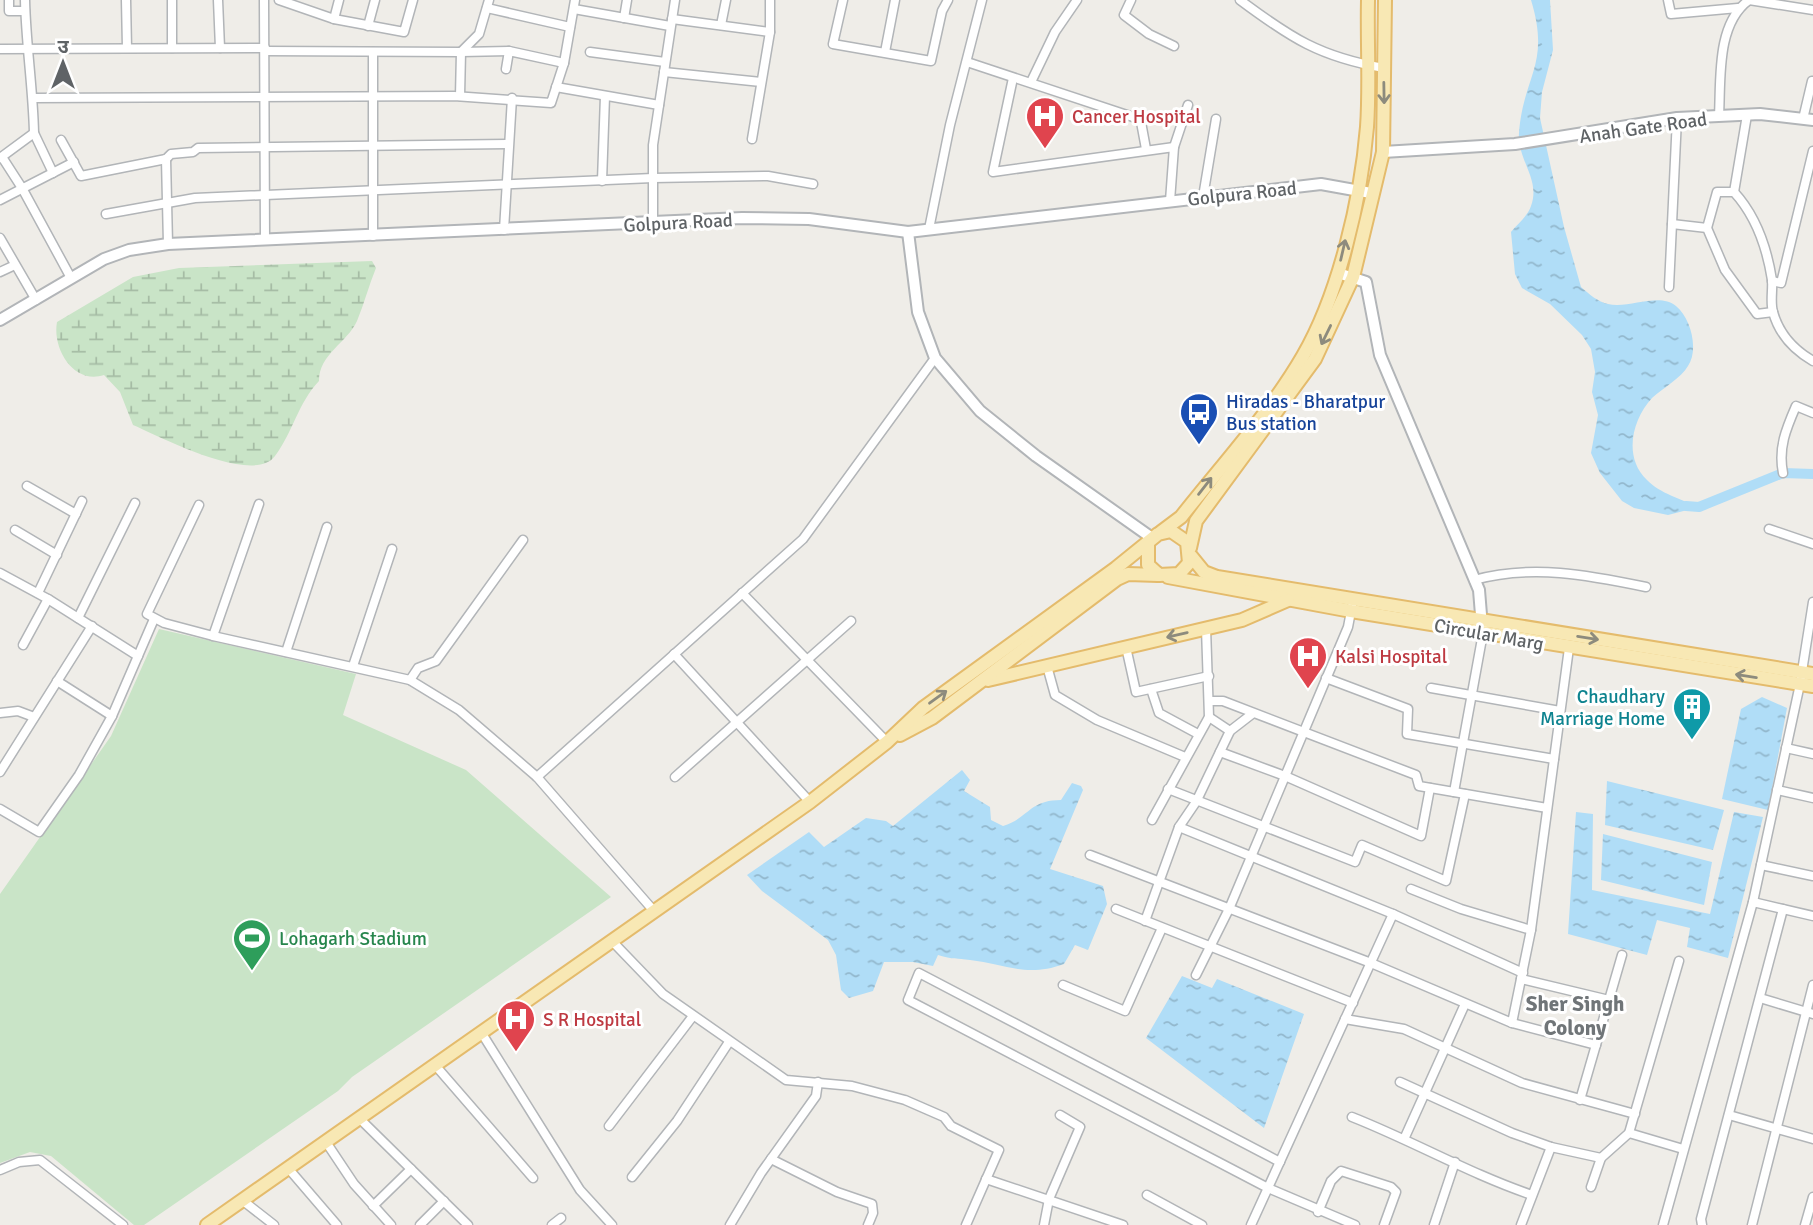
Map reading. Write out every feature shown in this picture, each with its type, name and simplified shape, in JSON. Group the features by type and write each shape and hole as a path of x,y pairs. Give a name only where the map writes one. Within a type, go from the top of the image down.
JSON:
{"main road":[{"path":"207,1225 810,802 887,742 923,708 1181,517 1303,356 1326,309 1338,274 1365,145 1368,0"},
{"path":"1152,538 1148,565 1162,575 1179,574 1190,552 1196,521 1315,359 1353,277 1371,193 1384,149 1385,0"},
{"path":"1365,145 1375,136 1383,141 1384,149"},
{"path":"1361,168 1367,178 1378,172"},
{"path":"1152,538 1177,533 1190,552"},
{"name":"Circular Marg","path":"1190,552 1198,567 1217,577 1352,605 1807,679"},
{"name":"Circular Marg","path":"887,742 932,718 1116,579 1128,574 1162,575 1288,600 1352,605"},
{"path":"982,681 1242,620 1288,600"},
{"name":"Circular Marg","path":"1482,627 1569,648 1807,679"}],"street":[{"path":"9,0 9,11 25,11"},
{"path":"25,0 26,48 33,98 34,133 53,173"},
{"path":"126,0 127,48"},
{"path":"172,0 172,48"},
{"path":"218,0 220,48"},
{"path":"264,0 265,240"},
{"path":"279,0 303,4 334,19 404,32 413,0"},
{"path":"334,19 339,0"},
{"path":"368,26 375,0"},
{"path":"624,18 626,0"},
{"path":"653,224 653,145 675,0"},
{"path":"722,24 726,0"},
{"path":"752,139 769,32 770,0"},
{"path":"843,0 833,44 931,61 942,10 948,0"},
{"path":"885,52 895,0"},
{"path":"929,229 950,125 982,0"},
{"path":"1031,82 1055,32 1077,0"},
{"path":"1131,0 1124,15 1149,34 1174,46"},
{"path":"1240,0 1302,44 1384,68"},
{"path":"1668,0 1671,14 1738,8 1749,0 1813,10"},
{"path":"460,96 461,52 480,34 488,4 570,27"},
{"path":"33,98 265,100 460,96 551,103 564,63 575,5 624,18 671,23 722,24 769,32"},
{"path":"1719,116 1723,47 1738,8"},
{"path":"0,49 509,51 564,63"},
{"path":"373,51 373,236"},
{"path":"506,69 509,51"},
{"path":"590,52 665,62"},
{"path":"967,62 1133,117 1141,122 1146,149"},
{"path":"664,72 761,82"},
{"path":"1013,78 993,172 1174,147"},
{"path":"1808,120 1812,81"},
{"path":"556,87 659,105"},
{"path":"602,181 605,96"},
{"path":"504,230 507,144 512,99"},
{"path":"1170,201 1174,147 1188,105"},
{"path":"1747,115 1740,170 1734,192 1755,223 1772,281 1773,312 1788,342 1813,361"},
{"name":"Anah Gate Road","path":"1384,149 1515,144 1677,118 1747,115 1808,120"},
{"path":"1203,197 1216,118"},
{"path":"1670,287 1677,118"},
{"path":"34,133 1,158 23,188 71,278"},
{"path":"61,141 81,176 166,159 171,153 193,152 198,148 507,144"},
{"path":"1772,281 1782,283 1813,151"},
{"path":"166,159 167,244"},
{"path":"0,200 74,162"},
{"path":"106,214 195,198 653,178 780,176 813,184"},
{"name":"Golpura Road","path":"0,320 104,259 129,250 167,244 742,218 809,219 908,232 1321,184 1371,193"},
{"path":"1734,192 1717,192 1707,228 1726,270 1757,314 1773,312"},
{"path":"1672,224 1707,228"},
{"path":"908,232 910,266 918,312 935,358 980,411 1036,456 1152,538"},
{"path":"0,238 36,300"},
{"path":"0,272 15,265"},
{"path":"1338,274 1366,282 1380,355 1474,580 1482,627 1454,792"},
{"path":"537,777 803,538 935,358"},
{"path":"1783,474 1780,458 1784,432 1797,407 1813,413"},
{"path":"27,486 76,514"},
{"path":"38,593 82,501"},
{"path":"78,618 135,503"},
{"path":"213,636 259,504"},
{"path":"200,505 147,614 154,619 213,636 410,680 458,710 537,777 653,910"},
{"path":"286,652 327,527"},
{"path":"1769,529 1813,544"},
{"path":"15,530 57,555"},
{"path":"410,680 418,668 436,661 523,540"},
{"path":"353,666 392,549"},
{"path":"1474,580 1506,571 1557,572 1646,587"},
{"path":"0,573 48,599 138,656"},
{"path":"742,593 887,742"},
{"path":"23,645 48,599"},
{"path":"1662,1225 1753,902 1786,748 1807,679 1813,602"},
{"path":"1196,975 1229,909 1264,828 1326,678 1352,605"},
{"path":"0,809 39,832 79,775 112,716 154,619"},
{"path":"675,777 850,621"},
{"path":"0,772 92,626"},
{"path":"1152,820 1209,717 1206,628"},
{"path":"1126,647 1136,692 1209,676"},
{"path":"1512,1023 1531,930 1569,648"},
{"path":"674,654 810,802"},
{"path":"1046,666 1055,695 1097,720 1185,757"},
{"path":"1326,678 1408,709 1407,734 1463,746 1554,759"},
{"path":"57,681 112,716"},
{"path":"1152,688 1159,713 1198,734"},
{"path":"1431,688 1560,711"},
{"path":"1209,701 1223,701 1416,775 1419,786 1547,808"},
{"path":"0,713 18,711 34,717"},
{"path":"1145,921 1179,827 1196,802 1230,731 1252,714"},
{"path":"1209,717 1230,731"},
{"path":"1786,748 1813,754"},
{"path":"1220,752 1285,776 1421,836 1430,788"},
{"path":"1168,789 1355,862 1362,845 1446,881 1465,794"},
{"path":"1777,790 1813,798"},
{"path":"1179,827 1393,914 1522,976 1609,1000"},
{"path":"1090,855 1371,963 1512,1023 1596,1045"},
{"path":"1761,865 1813,876"},
{"path":"1411,889 1461,909 1531,930"},
{"path":"1753,902 1813,916"},
{"path":"1116,909 1353,1003"},
{"path":"1702,1225 1701,1219 1783,909"},
{"path":"1251,1225 1393,914"},
{"path":"1063,985 1125,1011 1162,928"},
{"path":"611,940 663,994 786,1080 818,1082 879,1092 944,1117 951,1126 999,1150 966,1225"},
{"path":"1580,1100 1622,955"},
{"path":"1591,1187 1601,1158 1629,1133 1679,961"},
{"path":"1280,1161 919,974 908,1000 1268,1188 1318,1212 1355,1225"},
{"path":"1752,1225 1774,1128 1809,1013 1813,985"},
{"path":"1760,998 1809,1013"},
{"path":"1405,1138 1465,1004"},
{"path":"609,1126 693,1016"},
{"path":"1345,1019 1404,1030 1522,1083 1635,1114"},
{"path":"481,1032 580,1190 612,1225"},
{"path":"632,1177 677,1121 729,1042"},
{"path":"435,1065 533,1178"},
{"path":"730,1225 771,1159 816,1096 818,1082"},
{"path":"1400,1082 1512,1133 1551,1147 1601,1158"},
{"path":"1044,1225 1049,1199 1080,1128 1060,1115"},
{"path":"1729,1115 1813,1139"},
{"path":"1352,1117 1405,1138 1498,1183 1532,1195"},
{"path":"360,1119 468,1225"},
{"path":"1629,1133 1684,1149"},
{"path":"326,1142 373,1206 391,1225"},
{"path":"1521,1225 1551,1147"},
{"path":"771,1159 837,1192 872,1204 873,1213 868,1225"},
{"path":"0,1170 19,1162 40,1160 122,1225"},
{"path":"1434,1225 1455,1162"},
{"path":"288,1168 337,1225"},
{"path":"373,1206 411,1169"},
{"path":"1318,1212 1331,1181 1341,1171 1391,1187 1395,1192 1384,1225"},
{"path":"986,1179 1123,1225"},
{"path":"1147,1195 1202,1225"},
{"path":"1805,1225 1813,1197"},
{"path":"242,1200 274,1225"},
{"path":"420,1225 444,1201"},
{"path":"552,1225 561,1219"}],"green space":[{"path":"372,261 376,268 357,321 328,356 320,372 319,381 306,399 281,447 275,456 264,464 247,465 206,456 133,425 120,392 104,375 93,377 75,370 67,362 58,343 57,322 133,277 179,268"},
{"name":"Lohagarh Stadium","path":"159,629 356,674 343,715 466,770 611,897 144,1225 134,1225 51,1156 30,1152 0,1163 0,894 111,736"}],"water":[{"path":"1531,0 1550,0 1553,50 1542,92 1540,118 1564,227 1581,287 1597,300 1608,304 1661,300 1669,302 1681,311 1692,334 1693,352 1688,366 1645,407 1635,428 1633,450 1640,471 1652,485 1699,507 1668,515 1634,508 1622,501 1600,473 1591,453 1598,415 1592,392 1595,372 1591,349 1582,335 1550,304 1522,288 1515,274 1511,232 1527,213 1533,196 1531,178 1519,143 1521,114 1537,56 1538,40"},
{"path":"1762,697 1787,708 1768,810 1722,799 1741,709"},
{"path":"962,770 970,780 964,791 990,807 991,820 1003,826 1019,819 1035,806 1061,800 1072,783 1081,786 1083,790 1050,869 1103,886 1107,904 1088,950 1075,945 1064,964 1038,970 1016,969 938,955 933,966 913,962 884,962 873,991 849,998 841,990 836,955 828,940 762,891 747,875 809,832 824,847 866,818 886,821 893,826"},
{"path":"1607,781 1724,810 1713,850 1605,825"},
{"path":"1576,812 1593,814 1592,890 1710,914 1734,812 1763,817 1728,958 1687,947 1690,928 1657,920 1647,955 1568,934"},
{"path":"1603,834 1712,862 1704,905 1601,880"},
{"path":"1182,976 1212,988 1217,979 1304,1014 1264,1128 1146,1038"}],"waterway":[{"path":"1686,506 1699,507 1783,473 1813,474"}],"place":[{"name":"Cancer Hospital","path":"1045,150"},
{"name":"Hiradas - Bharatpur Bus station","path":"1199,446"},
{"name":"Kalsi Hospital","path":"1308,690"},
{"name":"Chaudhary Marriage Home","path":"1692,741"},
{"name":"Lohagarh Stadium","path":"252,972"},
{"name":"S R Hospital","path":"516,1053"}],"district":[{"name":"Sher Singh Colony","path":"1575,1016"}]}
